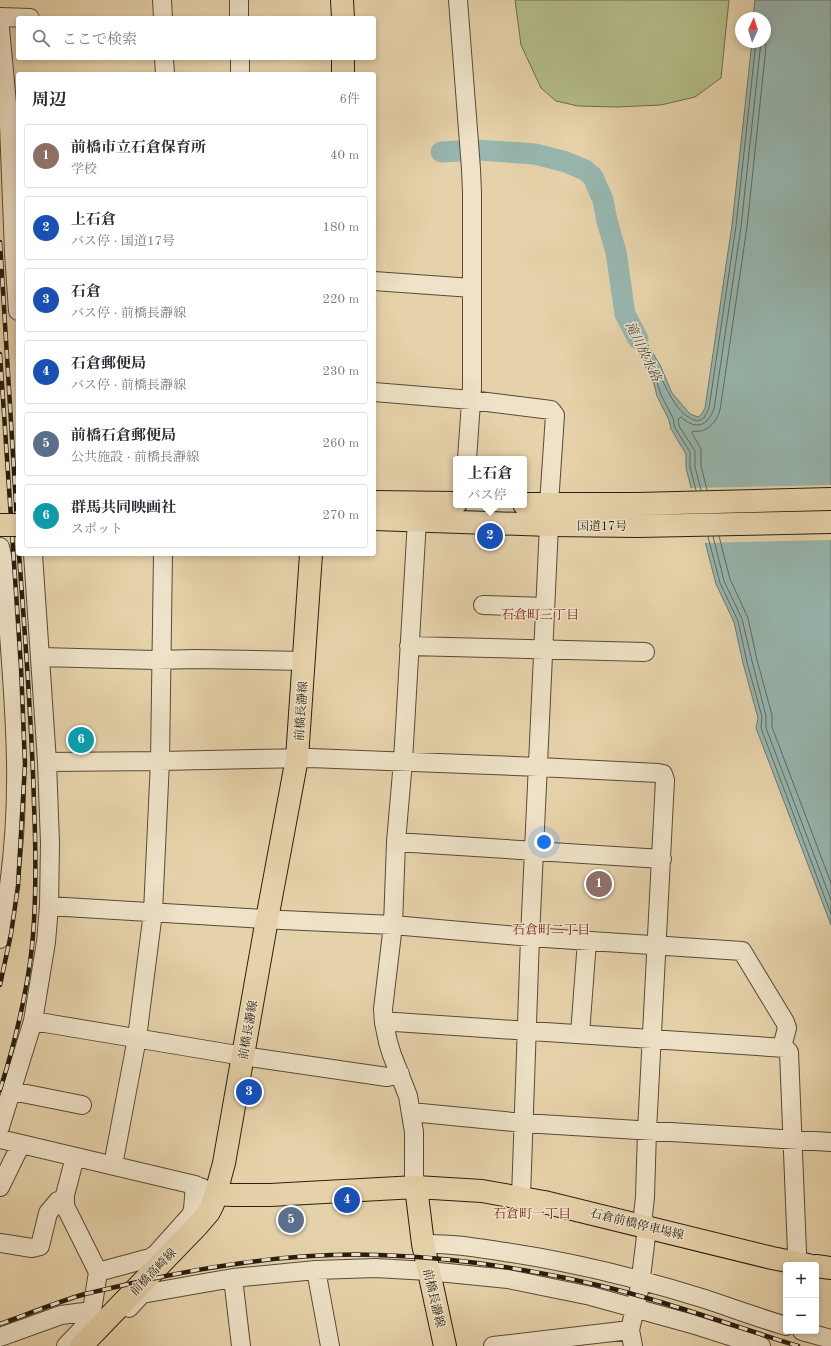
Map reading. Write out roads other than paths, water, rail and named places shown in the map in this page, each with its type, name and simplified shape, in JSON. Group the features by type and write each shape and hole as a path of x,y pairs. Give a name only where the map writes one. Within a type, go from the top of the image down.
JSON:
{"main road":[{"path":"342,0 343,16"},
{"path":"343,60 343,72"},
{"name":"国道17号","path":"527,504 637,504 831,499"},
{"path":"376,502 453,503"},
{"path":"0,511 16,511"},
{"name":"国道17号","path":"376,519 549,525 638,526 831,522"},
{"path":"0,525 16,525"},
{"name":"前橋長瀞線","path":"216,1194 224,1163 297,758 311,556"},
{"path":"216,1194 233,1196 270,1195 416,1187"},
{"name":"前橋長瀞線","path":"416,1187 423,1244 445,1346"},
{"name":"石倉前橋停車場線","path":"416,1187 464,1189 521,1197 794,1262"},
{"name":"前橋高崎線","path":"81,1346 197,1226 209,1212 216,1194"},
{"name":"石倉前橋停車場線","path":"819,1267 831,1268"}],"street":[{"path":"162,0 163,16"},
{"path":"239,0 239,16"},
{"path":"458,0 471,169 471,400 466,456"},
{"path":"0,17 16,18"},
{"path":"0,28 9,125 16,253"},
{"path":"164,60 165,72"},
{"path":"240,60 240,72"},
{"path":"376,281 472,288"},
{"path":"376,392 471,400 548,410 553,412 555,415 549,504"},
{"path":"416,1187 414,1175 414,1132 408,1096 392,1055 384,1023 383,1009 392,925 417,520"},
{"path":"521,1197 530,937 549,525"},
{"path":"0,547 4,564 4,616 15,729 16,801 9,887 0,939"},
{"path":"0,1127 33,1022 46,942 49,906 50,843 33,556"},
{"path":"113,1166 137,1038 153,912 160,761 163,556"},
{"path":"483,605 545,607"},
{"path":"409,646 645,652"},
{"path":"40,657 304,661"},
{"path":"46,762 297,758 539,766 664,774 662,859 643,1214 646,1236 632,1338 493,1346"},
{"path":"396,842 662,859"},
{"path":"49,906 392,925 530,937 742,951 785,1022 787,1028 782,1047"},
{"path":"580,1034 587,941"},
{"path":"33,1022 243,1056 387,1077 400,1074"},
{"path":"384,1023 395,1022 785,1048 789,1052 797,1252 804,1262"},
{"path":"12,1091 82,1105"},
{"path":"411,1113 524,1123 831,1142"},
{"path":"0,1139 194,1185 216,1194"},
{"path":"0,1187 21,1144"},
{"path":"66,1346 87,1324 91,1317 98,1272 65,1206 64,1200 75,1157"},
{"path":"98,1272 150,1258 156,1254 191,1216 193,1209 194,1185"},
{"path":"0,1243 32,1248 40,1246 48,1213 58,1201 64,1200"},
{"path":"423,1244 470,1247 522,1254 641,1280 783,1325"},
{"path":"92,1346 142,1294 233,1278 316,1270 376,1268 428,1270 516,1280 591,1296 635,1308 742,1343 761,1346"},
{"path":"316,1270 330,1346"},
{"path":"233,1278 241,1346"},
{"path":"0,1337 61,1315 92,1311"},
{"path":"813,1334 831,1339"}],"water":[{"path":"755,0 831,0 831,925 756,728 758,718 743,663 734,622 716,584 686,468 686,454 671,429 669,420 657,396 654,384 624,323 625,314 642,335 660,365 672,393 690,414 698,417 701,415 705,408 732,225 751,48 771,48 771,12 754,12"}],"waterway":[{"name":"滝川放水路","path":"441,152 477,150 535,154 566,162 585,170 593,177 603,200 607,221 616,252 625,314 638,339"}],"railway":[{"path":"0,242 16,504"},
{"path":"0,354 21,667 25,764 18,886 11,934 0,985"},
{"path":"0,1090 10,1057 26,989 33,936 36,880 32,742 19,556"},
{"path":"0,1324 53,1304 85,1294 224,1265 316,1256 378,1255 433,1258 487,1264 567,1278 645,1297 798,1346"}],"place":[{"name":"上石倉","path":"490,536"},
{"name":"群馬共同映画社","path":"81,740"},
{"name":"前橋市立石倉保育所","path":"599,884"},
{"name":"石倉","path":"249,1092"},
{"name":"石倉郵便局","path":"347,1200"},
{"name":"前橋石倉郵便局","path":"291,1220"}],"district":[{"name":"石倉町三丁目","path":"540,614"},
{"name":"石倉町二丁目","path":"551,929"},
{"name":"石倉町一丁目","path":"532,1213"}]}
